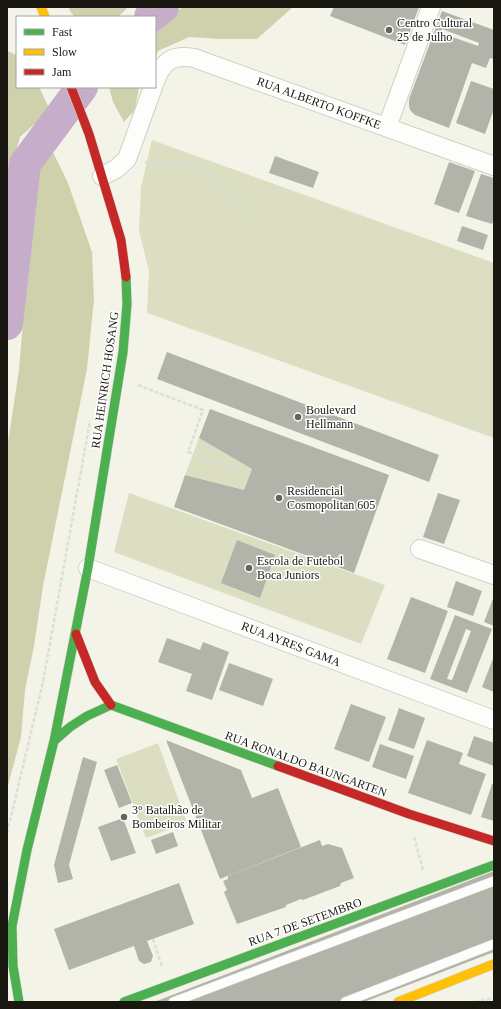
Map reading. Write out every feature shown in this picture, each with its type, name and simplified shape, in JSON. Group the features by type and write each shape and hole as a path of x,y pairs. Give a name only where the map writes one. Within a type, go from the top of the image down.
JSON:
{"main road":[{"name":"RUA HEINRICH HOSANG","path":"20,1002 13,966 12,926 27,850 54,741 76,634 119,378 126,326 126,270 121,240 89,134 71,88"},
{"name":"RUA HEINRICH HOSANG","path":"76,634 88,669 111,705"},
{"path":"54,741 70,727 87,716 111,705"},
{"name":"RUA RONALDO BAUNGARTEN","path":"111,705 408,814 494,841"},
{"name":"RUA 7 DE SETEMBRO","path":"124,1002 494,864"},
{"path":"398,1002 494,964"}],"street":[{"path":"387,127 431,7"},
{"name":"RUA ALBERTO KOFFKE","path":"156,80 167,62 179,56 194,58 494,166"},
{"path":"102,176 116,169 127,159 153,88"},
{"path":"420,549 494,575"},
{"name":"RUA AYRES GAMA","path":"88,568 494,720"}],"lane":[{"path":"173,1002 494,881"},
{"path":"345,1002 494,944"}],"path":[{"path":"127,159 157,164 169,163 196,166 227,186 252,216"},
{"path":"119,378 203,410 188,452 239,470"},
{"path":"7,833 43,682 90,419"},
{"path":"408,814 424,876"},
{"path":"152,940 158,956"},
{"path":"475,1002 494,998"}],"green space":[{"path":"69,7 128,7 119,16 74,16"},
{"path":"183,7 293,7 257,39 189,37 158,51 156,55 156,26"},
{"path":"7,51 16,55 16,88 39,88 50,110 20,137 7,183"},
{"path":"109,88 139,88 135,110 124,122 113,102"},
{"path":"152,140 494,263 494,438 147,313 149,271 139,231 141,187"},
{"path":"51,148 68,183 92,252 94,299 87,369 43,586 34,646 25,690 21,737 7,789 7,449 19,370 34,190 39,158"},
{"path":"199,438 252,469 244,490 185,475"},
{"name":"Escola de Futebol Boca Juniors","path":"129,493 385,585 361,644 114,552"},
{"path":"158,743 187,823 146,838 116,759"}],"building":[{"name":"Centro Cultural 25 de Julho","path":"334,7 419,7 405,45 330,16"},
{"path":"442,11 494,30 494,59 490,58 486,68 472,63 449,128 415,115 410,110 409,99","holes":["442,29 479,43 478,46 441,33"]},
{"path":"471,81 494,89 494,109 485,134 456,123"},
{"path":"275,156 319,172 313,188 269,173"},
{"path":"449,162 475,171 459,213 434,204"},
{"path":"481,174 494,178 494,219 492,224 466,216"},
{"path":"462,226 488,235 483,250 457,241"},
{"name":"Boulevard Hellmann","path":"167,352 439,455 429,482 157,379"},
{"name":"Residencial Cosmopolitan 605","path":"210,409 389,475 354,573 174,507 185,475 244,490 252,469 199,438"},
{"path":"438,493 460,500 444,544 423,537"},
{"path":"237,540 275,555 260,598 221,583"},
{"path":"456,581 482,591 473,616 447,607"},
{"path":"494,596 494,626 484,622"},
{"path":"411,597 448,611 425,673 387,659"},
{"path":"455,615 492,629 467,693 430,679","holes":["466,629 471,631 452,680 447,679"]},
{"path":"167,638 200,650 203,642 229,652 212,700 186,691 192,674 158,662"},
{"path":"494,656 494,692 482,687"},
{"path":"229,663 273,679 263,706 219,690"},
{"path":"351,704 386,717 369,762 334,749"},
{"path":"399,708 425,718 414,749 388,740"},
{"path":"474,736 494,743 494,766 467,756"},
{"path":"166,740 241,770 252,798 278,788 301,847 220,879"},
{"path":"427,740 463,753 459,764 486,774 471,815 408,793"},
{"path":"380,744 414,756 406,779 372,767"},
{"path":"83,757 97,762 69,865 73,879 58,883 54,865"},
{"path":"117,765 132,803 119,808 104,770"},
{"path":"492,784 494,784 494,821 481,817"},
{"path":"123,818 136,853 111,861 98,827"},
{"path":"173,832 178,846 156,854 151,840"},
{"path":"320,840 322,846 328,844 342,848 354,878 341,883 340,886 303,900 301,899 286,905 286,907 237,924 224,892 227,890 223,881 228,879 228,876"},
{"path":"494,871 494,952 364,1002 154,1002"},
{"path":"179,883 194,924 147,941 153,956 151,962 144,964 139,961 134,946 69,970 54,929"}],"waterway":[{"path":"151,16 163,7"},
{"path":"7,324 25,164 81,88"}],"traffic: fast":[{"path":"54,741 88,568 123,352 127,304 126,277"},
{"path":"19,1002 13,966 12,926 27,850 54,741 70,727 87,716 111,705 278,766"},
{"path":"124,1002 494,865"}],"traffic: slow":[{"path":"41,7 45,16"},
{"path":"398,1002 494,964"}],"traffic: jam":[{"path":"71,88 89,134 121,240 126,277"},
{"path":"76,634 95,682 111,705"},
{"path":"278,766 409,814 494,841"}],"place":[{"name":"Centro Cultural 25 de Julho","path":"389,30"},
{"name":"Boulevard Hellmann","path":"298,417"},
{"name":"Residencial Cosmopolitan 605","path":"279,498"},
{"name":"Escola de Futebol Boca Juniors","path":"249,568"},
{"name":"3° Batalhão de Bombeiros Militar","path":"124,817"}]}
